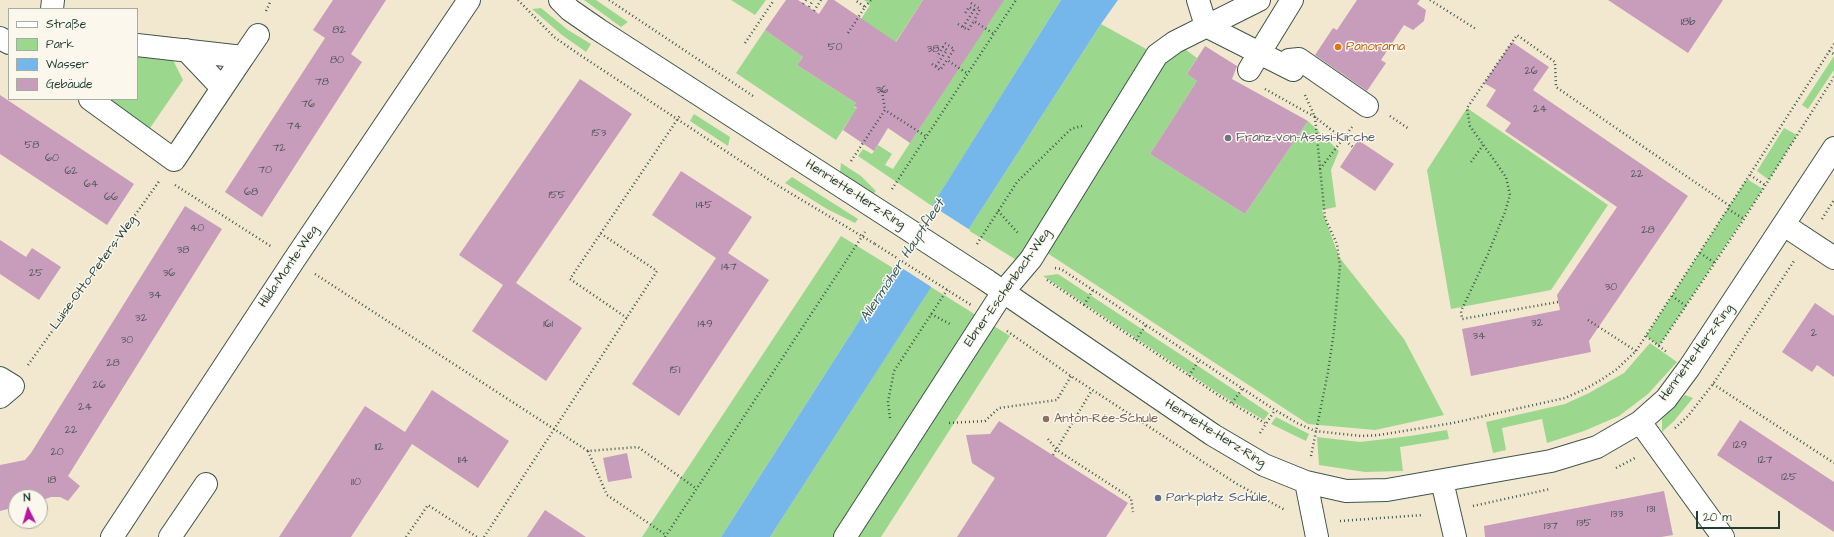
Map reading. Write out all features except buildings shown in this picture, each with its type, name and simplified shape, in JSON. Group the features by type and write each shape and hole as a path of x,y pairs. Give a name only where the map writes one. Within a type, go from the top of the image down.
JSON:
{"street":[{"name":"Hilda-Monte-Weg","path":"112,537 294,260 469,0"},
{"name":"Henriette-Herz-Ring","path":"560,0 570,10 599,30 995,286 1213,435 1264,465 1306,482 1346,491 1387,490 1551,461 1597,447 1640,422 1666,399 1689,368 1834,148"},
{"path":"1198,0 1206,26 1254,62 1291,65 1299,59 1367,106"},
{"name":"Ebner-Eschenbach-Weg","path":"845,537 916,425 979,310 995,286 1031,259 1157,55 1175,42 1259,0"},
{"path":"1254,62 1292,0"},
{"path":"1276,26 1291,65"},
{"path":"91,100 168,168 258,35"},
{"path":"138,44 243,57"},
{"path":"186,50 222,88"},
{"path":"1784,225 1834,258"},
{"path":"1640,422 1723,537"},
{"path":"1442,480 1455,537"},
{"path":"1306,482 1315,529"},
{"path":"170,537 206,484"}],"path":[{"path":"518,0 554,37 580,55 777,185 875,244 979,310 1071,376 1237,484 1295,515 1315,529 1344,521 1417,516 1449,511 1557,487"},
{"path":"744,43 774,0"},
{"path":"803,4 806,0"},
{"path":"809,7 813,0"},
{"path":"814,11 821,0"},
{"path":"855,0 866,7"},
{"path":"848,32 870,0"},
{"path":"168,168 294,260 588,451 607,495 665,536 862,236 885,215 926,136 1016,0"},
{"path":"1430,0 1476,29"},
{"path":"958,24 968,30 974,21 980,9 972,3"},
{"path":"963,27 974,10 969,6 964,15"},
{"path":"974,21 994,34"},
{"path":"1558,302 1462,319 1461,311 1488,254 1505,212 1510,195 1506,177 1470,126 1467,108 1517,35 1556,62 1556,87 1730,206"},
{"path":"932,64 940,70 954,49 945,43"},
{"path":"1050,268 1061,269 1242,389 1297,423 1315,431 1361,436 1379,435 1454,423 1564,398 1585,390 1602,380 1617,369 1636,351 1834,44"},
{"path":"936,57 943,47 947,50 936,66"},
{"path":"1829,52 1834,54"},
{"path":"947,60 968,74"},
{"path":"1291,65 1315,117 1324,218 1337,244 1340,266 1334,331 1328,372 1306,482"},
{"path":"1659,346 1744,219 1834,77"},
{"path":"1264,88 1315,117 1353,147"},
{"path":"851,161 885,110 882,91"},
{"path":"627,318 570,280 600,233 696,92"},
{"path":"885,110 926,136"},
{"path":"1471,162 1483,145"},
{"name":"Luise-Otto-Peters-Weg","path":"4,387 168,168"},
{"path":"1750,175 1765,185"},
{"path":"1614,468 1657,445 1688,416 1713,384 1834,200"},
{"path":"1728,209 1744,219"},
{"path":"484,537 657,271 600,233"},
{"path":"1700,253 1715,263"},
{"path":"1043,278 1189,376 1265,423"},
{"path":"1084,305 1093,290"},
{"path":"1672,296 1686,306"},
{"path":"1588,320 1636,351"},
{"path":"1136,340 1146,325"},
{"path":"1189,376 1199,360"},
{"path":"916,425 985,421 998,408 1057,400 1071,376"},
{"path":"1713,384 1834,463"},
{"path":"1232,404 1242,389"},
{"path":"1053,455 1092,390"},
{"path":"1048,439 1057,450 1131,498 1133,512"},
{"path":"588,451 638,448 697,489"},
{"path":"406,537 428,505 477,537"}],"green space":[{"path":"584,0 596,0 628,22 621,27"},
{"path":"731,0 766,0 755,15"},
{"path":"864,0 923,0 891,49 861,19 870,5"},
{"path":"1003,0 1061,0 932,206 858,156 863,149 872,154 878,145 892,154 885,165 893,169"},
{"path":"541,8 568,30 591,44 586,52 562,35 532,9"},
{"path":"1101,24 1157,55 1175,42 1197,58 1187,74 1197,81 1150,154 1245,214 1308,121 1339,151 1331,170 1336,207 1322,210 1339,257 1404,339 1444,415 1375,430 1308,424 1032,243 1018,261 968,230"},
{"path":"765,30 803,57 797,65 856,103 854,107 865,113 859,125 850,119 836,140 736,73"},
{"path":"138,56 173,60 183,80 150,128 109,100 138,100"},
{"path":"1834,56 1834,70 1808,109 1802,105"},
{"path":"1467,108 1608,205 1551,290 1451,309 1427,170"},
{"path":"694,114 730,137 728,146 690,121"},
{"path":"1784,128 1797,135 1769,180 1757,171"},
{"path":"841,163 861,176 876,191 873,194 840,173"},
{"path":"792,177 858,219 855,223 827,209 785,183"},
{"path":"1747,179 1763,189 1659,346 1646,336"},
{"path":"841,236 893,268 721,537 642,537"},
{"path":"1058,274 1269,413 1264,420 1221,395 1043,276"},
{"path":"931,287 1010,336 881,537 770,537"},
{"path":"1650,343 1677,362 1648,394 1619,416 1584,431 1547,443 1542,419 1502,428 1506,450 1493,453 1486,422 1565,404 1589,393 1624,373"},
{"path":"1685,395 1693,398 1674,421 1662,432 1662,419"},
{"path":"1276,417 1309,434 1306,441 1271,424"},
{"path":"1447,430 1449,439 1400,447 1403,471 1365,472 1319,465 1317,437 1360,442"}],"water":[{"name":"Allermöher Hauptfleet","path":"1061,0 1118,0 1101,24 770,537 721,537 893,268"}],"pier":[{"path":"931,205 970,230 933,288 894,263"}],"place":[{"name":"Panorama","path":"1338,47"},
{"name":"Franz-von-Assisi-Kirche","path":"1228,138"},
{"name":"Anton-Rée-Schule","path":"1046,419"},
{"name":"Parkplatz Schule","path":"1158,498"}]}
